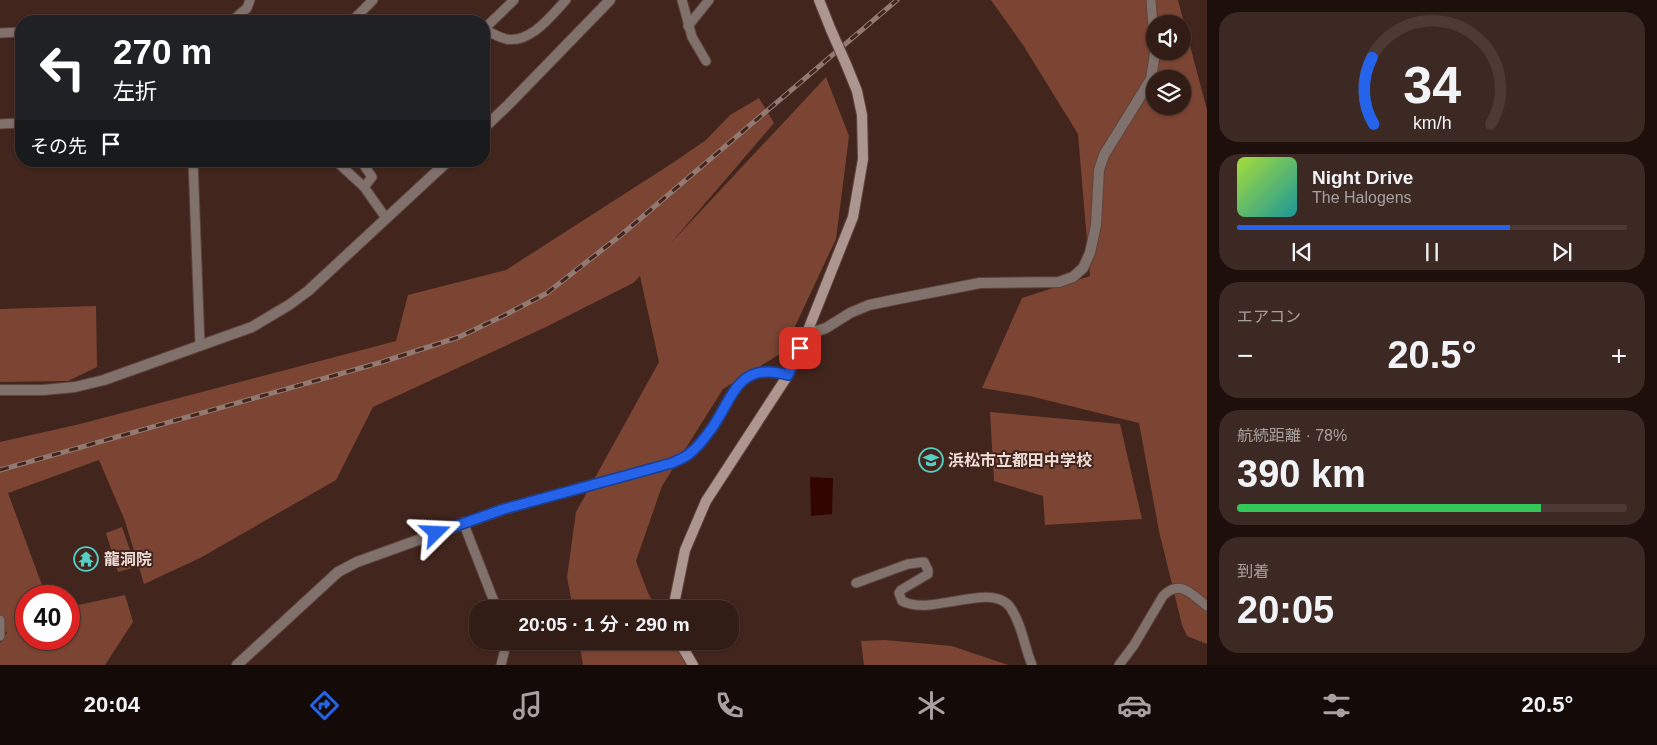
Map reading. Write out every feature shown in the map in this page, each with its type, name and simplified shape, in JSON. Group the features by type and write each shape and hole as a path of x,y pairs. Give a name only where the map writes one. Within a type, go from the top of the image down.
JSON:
{"main road":[{"path":"675,600 685,550 706,501 788,375 853,217 863,158 862,115 857,91 819,0"},
{"path":"684,650 693,665"}],"street":[{"path":"239,15 247,8 250,0"},
{"path":"358,15 373,0"},
{"path":"490,23 514,0"},
{"path":"490,32 507,39 521,38 536,30 566,0"},
{"path":"490,122 610,0"},
{"path":"682,0 692,37 706,61"},
{"path":"688,26 709,0"},
{"path":"1151,0 1152,15"},
{"path":"0,33 15,32"},
{"path":"806,335 826,328 850,313 893,300 980,283 1058,282 1073,276 1083,268 1090,253 1096,225 1099,170 1104,155 1151,79 1153,60"},
{"path":"0,124 15,123"},
{"path":"193,167 200,346"},
{"path":"342,167 364,187 386,218"},
{"path":"364,187 372,177 365,167"},
{"path":"0,390 43,390 75,387 104,380 252,327 290,305 325,276 441,167"},
{"path":"237,665 338,572 357,562 463,522 504,509 672,463 690,454 712,428 735,388 747,377 762,372 778,372 788,375"},
{"path":"463,522 493,600"},
{"path":"856,583 908,564 924,562 928,574 901,590 899,593 902,601 912,604 930,605 948,604 982,597 1001,600 1009,606 1017,621 1032,665"},
{"path":"1119,665 1168,591 1175,587 1183,588 1207,606"},
{"path":"0,620 0,636"},
{"path":"501,665 505,650"}],"shaded area":[{"path":"991,0 1178,0 1182,15 1146,15 1146,60 1191,60 1191,49 1207,110 1207,644 1187,636 1182,625 1159,531 1139,423 1030,396 982,388 1022,298 1090,276 1078,134 1023,45"},
{"path":"826,77 849,136 836,239 783,352 723,389 662,486 636,561 652,600 571,600 567,577 576,512 659,362 640,276 633,283 546,327 373,407 336,480 200,558 144,584 125,521 99,460 8,493 42,585 15,585 15,650 80,650 80,605 125,595 133,622 105,665 0,665 0,643 7,633 0,625 0,442 80,424 396,341 408,295 506,270 671,164 706,140 730,115 759,98 774,123 670,244"},
{"path":"96,306 97,367 68,381 0,382 0,309"},
{"path":"990,412 1120,424 1142,519 1045,525 1043,496 994,481"},
{"path":"810,477 833,478 832,514 811,516"},
{"path":"122,527 136,567 118,572 106,533"},
{"path":"884,640 952,646 1008,665 864,665 861,641"},
{"path":"580,650 680,650 689,665 583,665"}],"railway":[{"path":"0,470 382,362 459,337 547,293 621,235 897,0"}],"place":[{"name":"浜松市立都田中学校","path":"931,460"},
{"name":"龍洞院","path":"86,559"}],"route":[{"path":"436,533 504,509 672,463 690,454 712,428 735,388 747,377 762,372 778,372 788,375 800,348"}]}
